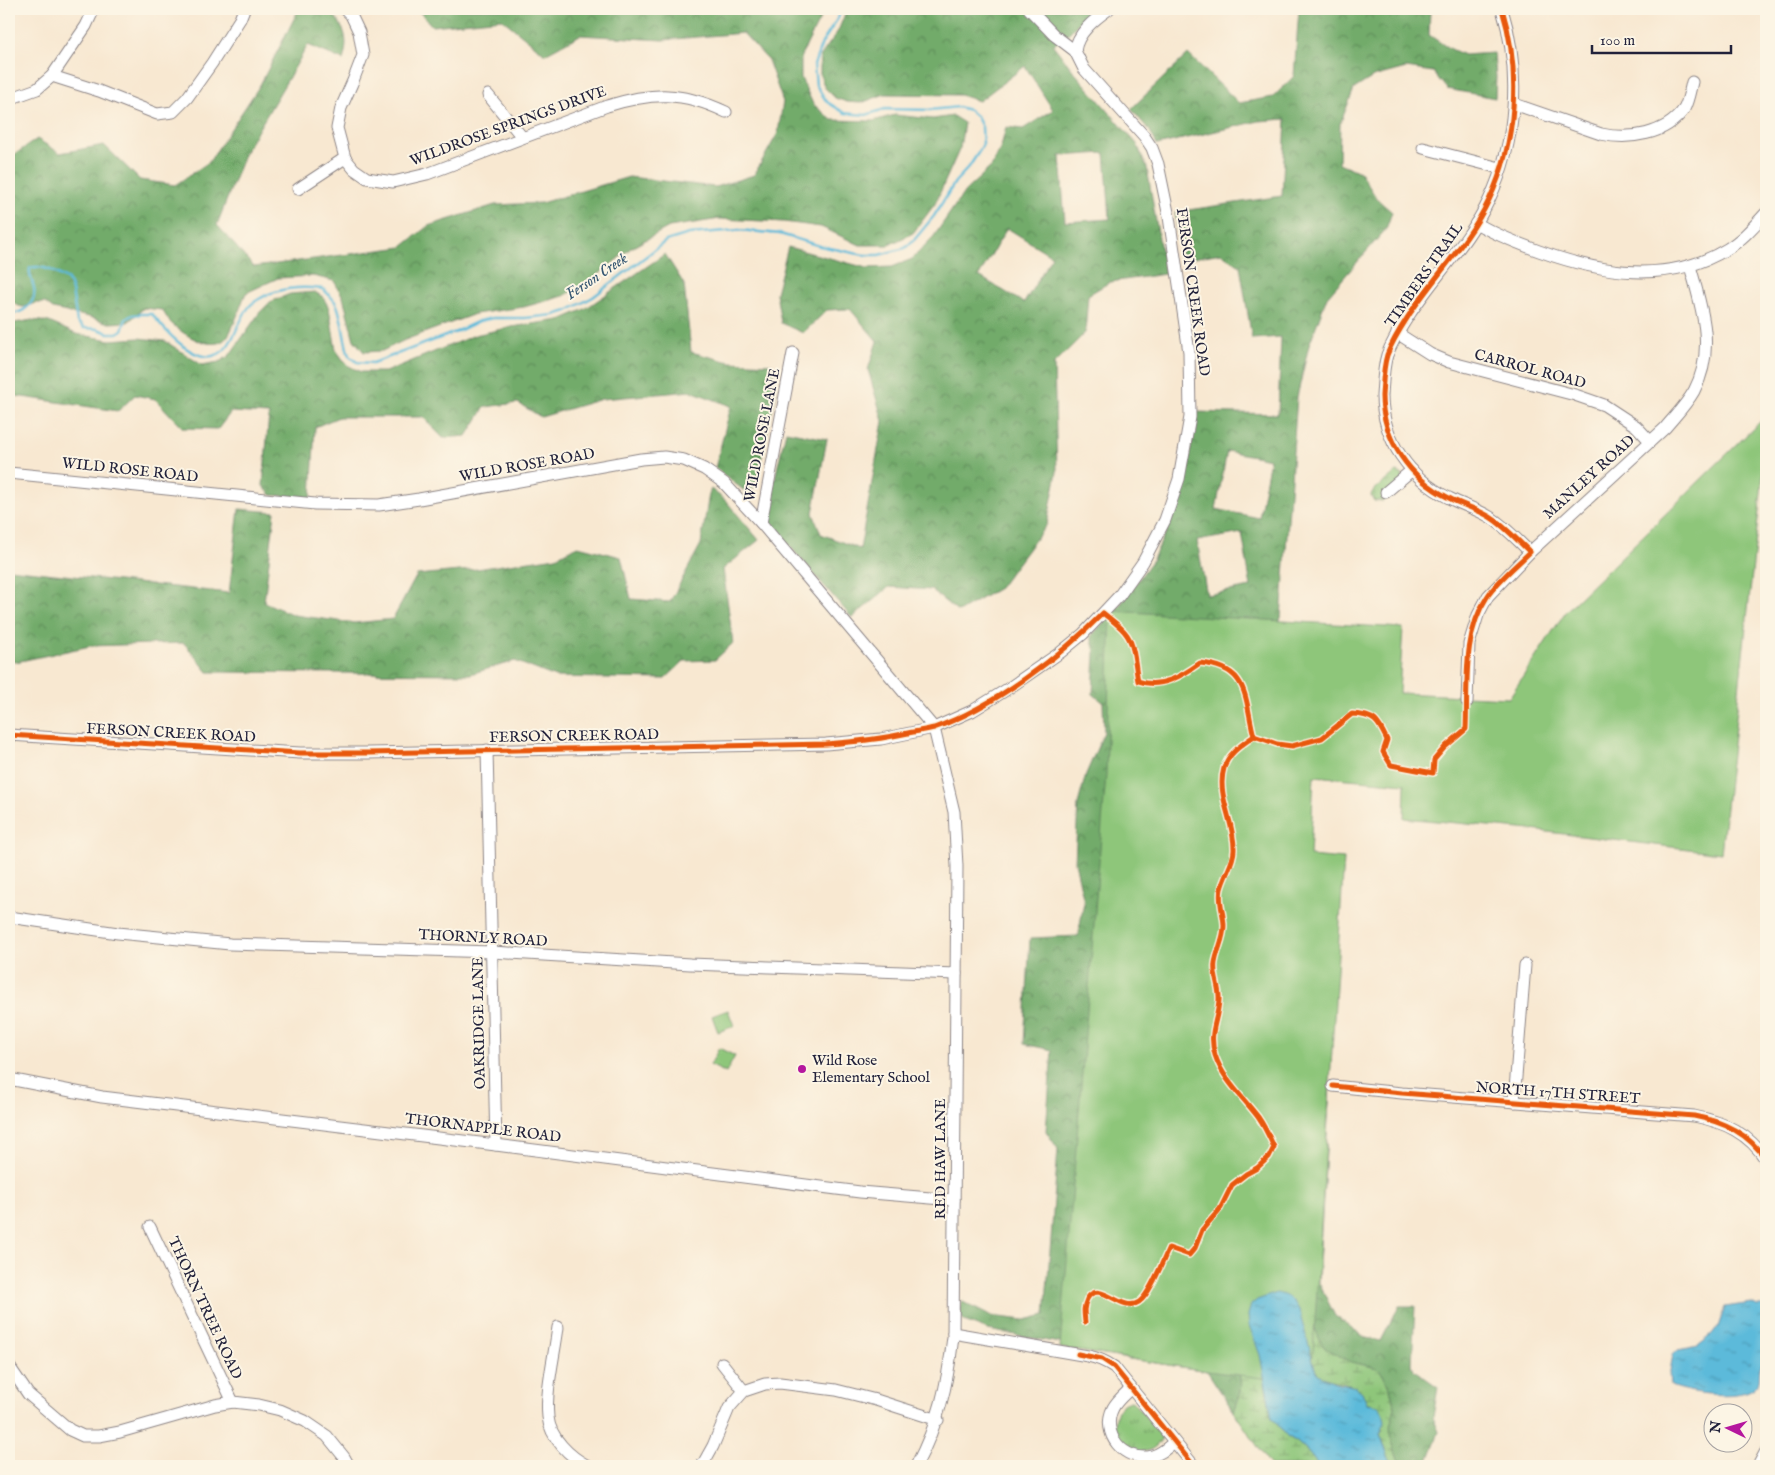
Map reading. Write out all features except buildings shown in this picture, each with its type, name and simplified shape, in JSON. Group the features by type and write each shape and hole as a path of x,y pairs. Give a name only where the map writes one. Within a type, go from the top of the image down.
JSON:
{"street":[{"path":"9,99 37,89 52,76 86,26 94,9"},
{"path":"52,76 99,91 157,114 173,112 187,98 212,63 240,19 244,9"},
{"path":"298,189 345,158 337,128 341,108 354,81 363,55 360,32 345,9"},
{"name":"FERSON CREEK ROAD","path":"9,735 300,753 826,744 881,739 934,728 972,711 1061,652 1083,634 1130,581 1155,542 1174,498 1186,449 1190,417 1188,352 1169,217 1158,164 1152,148 1144,136 1084,69 1075,51 1054,35 1029,9"},
{"path":"1075,51 1078,40 1085,30 1109,9"},
{"name":"TIMBERS TRAIL","path":"1502,9 1510,40 1513,63 1514,104 1508,141 1495,187 1476,223 1397,332 1387,356 1383,375 1382,403 1390,435 1399,454 1412,470 1436,491 1491,518 1530,552"},
{"path":"1514,104 1601,134 1616,137 1637,136 1653,131 1670,122 1684,108 1692,82"},
{"path":"488,95 522,137"},
{"name":"WILDROSE SPRINGS DRIVE","path":"345,158 354,169 367,178 394,182 427,174 522,137 607,106 635,98 652,96 693,99 726,112"},
{"path":"1423,148 1500,168"},
{"path":"1476,223 1498,236 1565,260 1612,270 1645,273 1668,271 1690,266 1727,249 1741,239 1766,213"},
{"name":"MANLEY ROAD","path":"1467,702 1469,644 1472,628 1488,596 1530,552 1683,408 1694,390 1702,370 1706,350 1704,314 1690,266"},
{"name":"CARROL ROAD","path":"1397,332 1430,354 1449,362 1575,395 1604,405 1636,426 1650,441"},
{"name":"WILD ROSE LANE","path":"761,522 793,353"},
{"name":"WILD ROSE ROAD","path":"9,473 314,504 379,505 641,459 664,458 684,460 704,469 724,483 761,522 934,728"},
{"path":"1386,492 1412,470"},
{"name":"RED HAW LANE","path":"916,1466 938,1420 949,1372 953,1333 957,866 954,812 934,728"},
{"name":"OAKRIDGE LANE","path":"487,750 496,1145"},
{"name":"THORNLY ROAD","path":"9,918 118,933 230,944 492,952 690,964 956,974"},
{"path":"1514,1102 1525,965"},
{"name":"THORNAPPLE ROAD","path":"9,1079 102,1098 496,1145 860,1192 954,1200"},
{"name":"NORTH 17TH STREET","path":"1333,1086 1694,1116 1732,1127 1763,1145 1766,1160"},
{"name":"THORN TREE ROAD","path":"150,1227 233,1402"},
{"path":"558,1327 547,1400 548,1418 554,1434 564,1448 576,1460 588,1466"},
{"path":"953,1333 1102,1359 1114,1367 1194,1466"},
{"path":"722,1363 744,1391"},
{"path":"9,1366 28,1394 70,1430 83,1436 99,1436 120,1432 233,1402 280,1410 305,1421 327,1436 349,1466"},
{"path":"702,1466 713,1446 729,1408 744,1391 765,1384 780,1383 836,1390 876,1400 938,1420"},
{"path":"1131,1388 1117,1402 1110,1415 1110,1430 1116,1444 1128,1454 1143,1457 1157,1454 1174,1442"},
{"path":"1758,1466 1766,1451"}],"green space":[{"path":"299,9 328,9 344,32 346,38 345,52 343,60 308,45 245,152 217,225 254,267 402,247 428,226 495,205 541,203 629,177 715,187 754,175 778,133 783,102 768,60 743,33 663,40 580,35 545,54 502,19 432,26 417,9 825,9 801,56 801,78 813,104 832,120 873,121 895,115 933,119 953,116 964,123 960,148 935,204 913,233 889,245 860,245 821,227 784,222 720,219 669,227 631,248 593,279 564,296 524,307 475,314 405,340 382,351 364,352 354,340 343,297 334,281 313,276 278,278 246,293 227,337 218,343 211,344 196,340 182,332 171,323 162,310 144,308 128,322 109,323 53,309 45,303 36,303 23,307 16,305 9,297 9,157 37,139 60,153 104,145 140,180 175,185 209,162 260,85"},
{"path":"847,9 1090,9 1069,33 1053,45 1137,144 1147,168 1165,274 1110,282 1088,295 1085,333 1054,364 1057,472 1047,524 999,588 958,612 931,590 889,587 852,618 768,521 767,512 786,431 827,439 813,513 821,534 860,549 883,421 868,370 877,341 850,309 827,310 803,333 781,323 776,293 788,247 867,268 892,267 912,259 934,236 965,191 992,166 1001,147 1006,127 1023,129 1053,110 1025,66 979,101 960,95 885,94 861,103 847,102 835,98 825,88 820,75 820,57 838,31","holes":["1105,153 1110,219 1065,222 1060,156","1007,228 1052,256 1024,303 979,276"]},
{"path":"1299,9 1430,9 1429,35 1464,55 1494,53 1495,98 1447,89 1433,72 1406,68 1373,77 1354,89 1340,124 1339,163 1360,172 1377,199 1392,212 1386,229 1327,297 1309,345 1297,397 1281,618 1272,632 1065,1344 988,1330 964,1321 961,1316 961,1301 990,1316 1025,1320 1045,1315 1058,1149 1046,1131 1052,1050 1024,1044 1030,938 1078,936 1084,902 1075,862 1078,804 1086,774 1104,732 1103,702 1093,694 1095,652 1091,636 1122,602 1152,561 1171,521 1189,466 1195,412 1278,414 1281,337 1252,339 1240,266 1221,253 1182,260 1175,212 1282,196 1286,119 1259,121 1157,145 1150,131 1131,109 1188,54 1239,103 1273,97 1294,76","holes":["1227,451 1270,459 1259,518 1216,509","1242,533 1251,587 1207,595 1197,541"]},
{"path":"665,254 684,284 691,352 730,362 772,364 776,393 755,487 746,492 715,468 731,406 691,391 602,399 541,417 518,403 485,407 467,436 443,438 423,417 339,417 315,427 311,498 271,495 263,486 269,414 231,412 218,429 183,428 155,399 135,395 118,411 9,395 9,324 32,320 49,322 76,334 110,340 139,338 165,341 202,365 219,362 229,356 260,312 270,302 290,294 315,292 323,297 329,308 336,350 347,365 361,372 385,372 475,335 511,327 560,320 585,309"},
{"path":"1766,416 1766,447 1721,853 1531,830 1404,818 1405,784 1314,776 1310,856 1344,859 1311,1384 1207,1371 1060,1348 1106,774 1111,611 1403,628 1399,693 1509,698 1566,611"},
{"path":"1396,472 1402,474 1404,483 1383,501 1374,501 1371,495 1373,491"},
{"path":"711,489 726,501 759,540 723,569 733,643 715,660 684,661 665,679 555,677 515,661 470,674 208,672 184,643 90,646 16,662 9,661 9,569 229,593 239,509 275,512 264,602 294,615 354,623 393,619 417,575 470,570 556,557 578,546 621,557 631,599 670,602 701,544"},
{"path":"728,1010 734,1026 718,1032 712,1016"},
{"path":"719,1048 735,1056 726,1073 710,1065"},
{"path":"1330,1086 1318,1281 1335,1316 1366,1338 1381,1341 1399,1306 1415,1306 1412,1364 1414,1370 1438,1387 1433,1417 1439,1432 1429,1458 1429,1466 1403,1466 1398,1459 1391,1439 1390,1426 1395,1407 1389,1385 1381,1372 1377,1368 1351,1362 1326,1349 1321,1343 1314,1326 1239,1373 1239,1397 1234,1412 1207,1371 1079,1351"},
{"path":"1314,1326 1321,1343 1326,1349 1351,1362 1377,1368 1381,1372 1389,1385 1395,1408 1390,1426 1391,1439 1398,1459 1403,1466 1388,1466 1390,1461 1380,1434 1383,1429 1372,1405 1367,1404 1350,1385 1320,1376 1310,1354 1263,1372 1272,1418 1287,1436 1307,1451 1319,1466 1271,1466 1234,1412 1239,1397 1239,1373"},
{"path":"1131,1401 1135,1403 1162,1438 1156,1446 1148,1451 1131,1449 1123,1444 1118,1436 1115,1427 1118,1411 1120,1406"}],"water":[{"path":"1277,1293 1291,1299 1299,1310 1316,1372 1335,1382 1356,1387 1362,1392 1367,1404 1378,1406 1383,1413 1385,1421 1380,1434 1390,1461 1389,1465 1319,1466 1307,1451 1287,1436 1272,1418 1260,1355 1249,1325 1248,1315 1251,1305 1257,1300"},
{"path":"1752,1303 1757,1306 1765,1306 1766,1303 1766,1360 1761,1365 1757,1385 1751,1390 1729,1395 1702,1393 1671,1386 1670,1371 1673,1355 1678,1350 1698,1346 1712,1335 1718,1327 1725,1307"}],"waterway":[{"name":"Ferson Creek","path":"9,314 24,310 31,303 34,288 30,276 30,268 45,268 68,280 72,290 77,322 84,328 117,333 122,330 126,319 132,315 152,314 169,334 190,351 202,356 213,356 223,351 232,339 247,310 261,298 287,289 323,289 337,305 349,356 357,362 373,363 456,332 479,321 493,318 525,318 554,315 567,311 593,297 666,241 689,234 739,230 780,234 820,246 864,255 879,255 905,248 934,216 955,182 969,167 980,150 983,144 982,127 977,117 969,110 958,107 930,110 885,109 866,115 845,113 827,102 816,85 814,65 822,43 838,18 841,9"}],"cycle path":[{"path":"1085,1322 1085,1305 1087,1299 1092,1294 1098,1292 1125,1304 1139,1302 1152,1285 1169,1248 1189,1255 1195,1248 1202,1230 1220,1209 1232,1185 1257,1168 1269,1157 1274,1147 1258,1117 1223,1072 1213,1047 1213,1033 1219,1000 1215,963 1224,926 1220,894 1234,850 1232,829 1222,789 1222,778 1226,763 1236,749 1254,736 1277,744 1292,746 1322,738 1352,714 1366,716 1375,720 1387,740 1383,752 1391,765 1433,773 1434,760 1445,747 1466,729 1468,661 1473,627 1479,612 1496,585 1530,552 1506,529 1490,517 1442,494 1416,475 1393,442 1387,427 1382,404 1383,375 1387,355 1392,343 1411,312 1463,243 1481,215 1489,200 1506,154 1513,106 1514,81 1512,57 1502,9"},
{"path":"9,735 300,753 826,744 857,741 934,728 979,708 1046,663 1103,613 1122,629 1130,640 1138,681 1155,683 1171,680 1200,663 1216,666 1228,671 1242,687 1246,697 1254,736"},
{"path":"1333,1086 1694,1116 1725,1125 1735,1130 1752,1143 1766,1160"},
{"path":"1078,1354 1102,1359 1114,1367 1194,1466"}],"place":[{"name":"Wild Rose Elementary School","path":"802,1069"}]}
